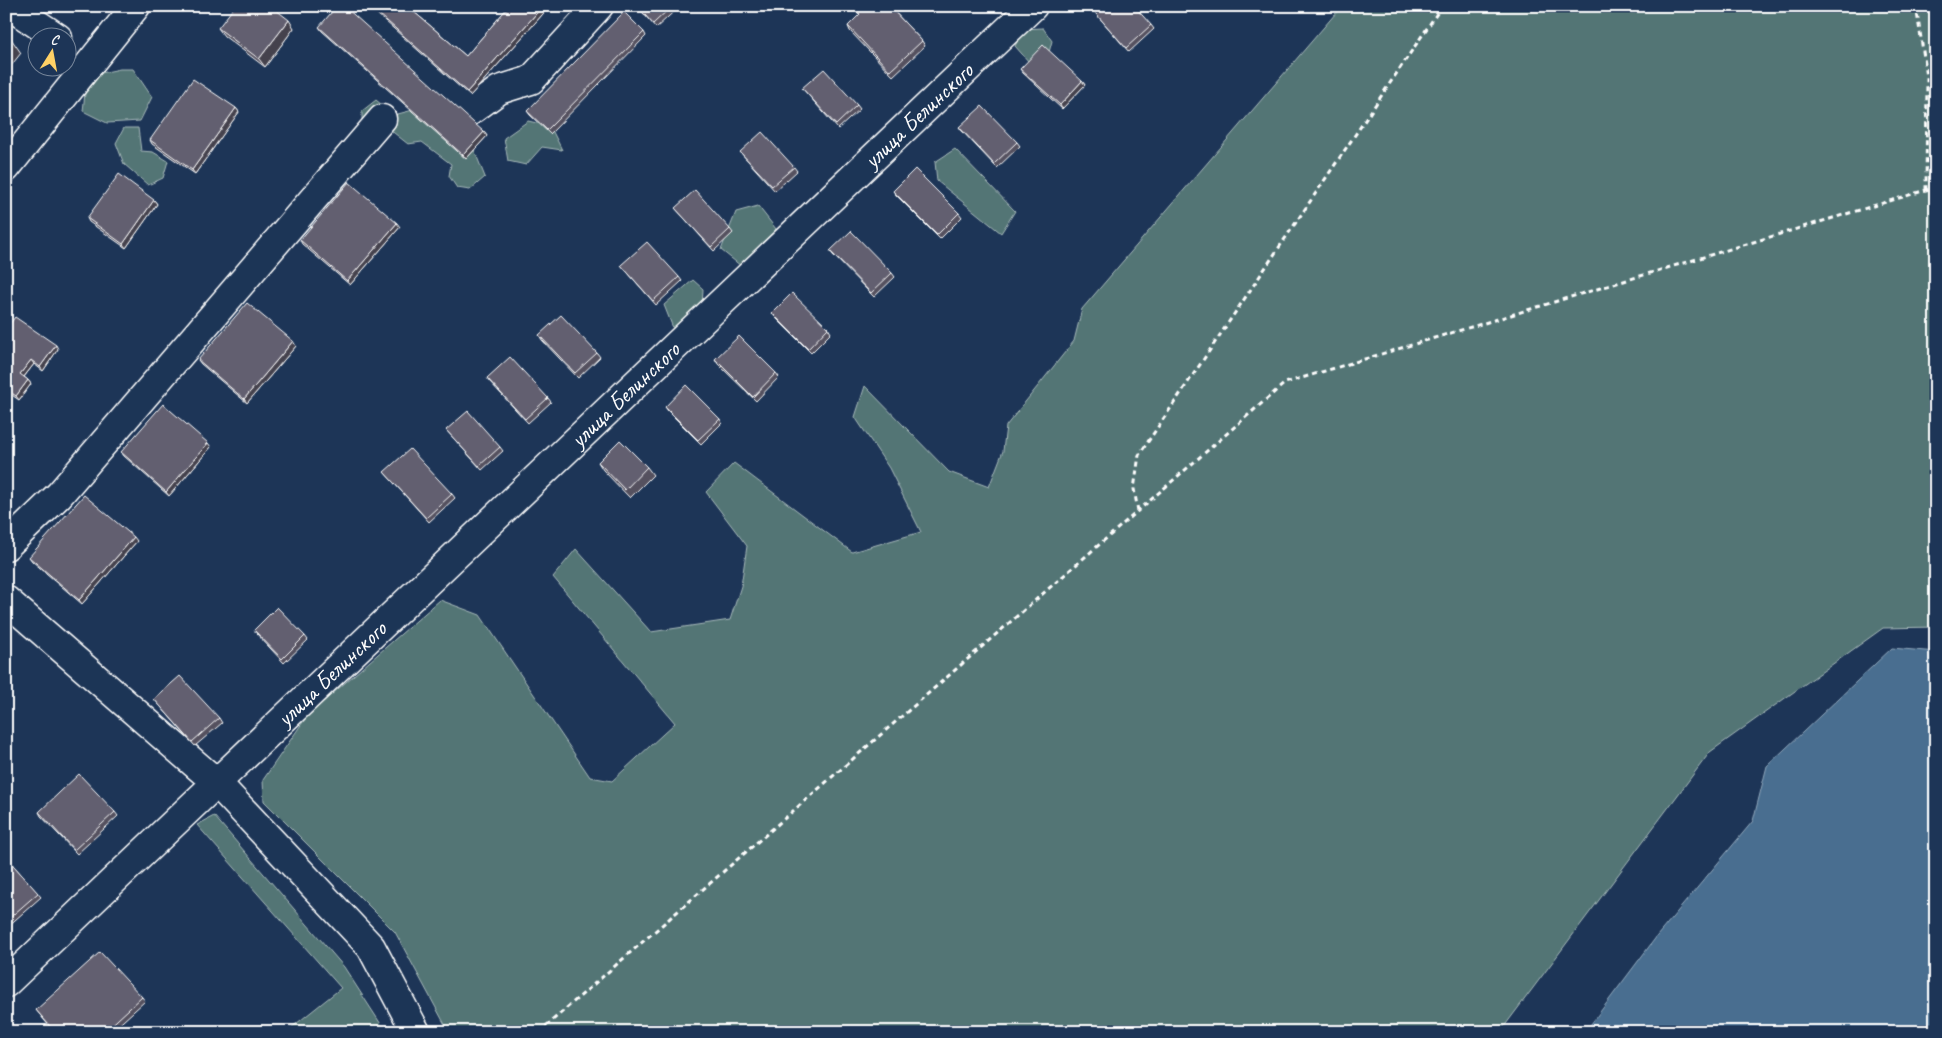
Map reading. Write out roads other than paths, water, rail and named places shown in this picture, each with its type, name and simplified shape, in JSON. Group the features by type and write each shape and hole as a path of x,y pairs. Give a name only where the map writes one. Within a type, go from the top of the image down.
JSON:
{"street":[{"path":"10,6 43,28"},
{"path":"6,168 136,6"},
{"path":"360,6 469,112 499,90 530,80 599,6"},
{"name":"улица Белинского","path":"6,983 1033,6"},
{"path":"78,50 93,60"},
{"path":"6,546 59,495 382,119"},
{"path":"6,600 217,783 370,947 416,1032"}],"water":[{"path":"1892,648 1936,652 1936,1032 1585,1032 1657,936 1753,821 1767,766"}]}
